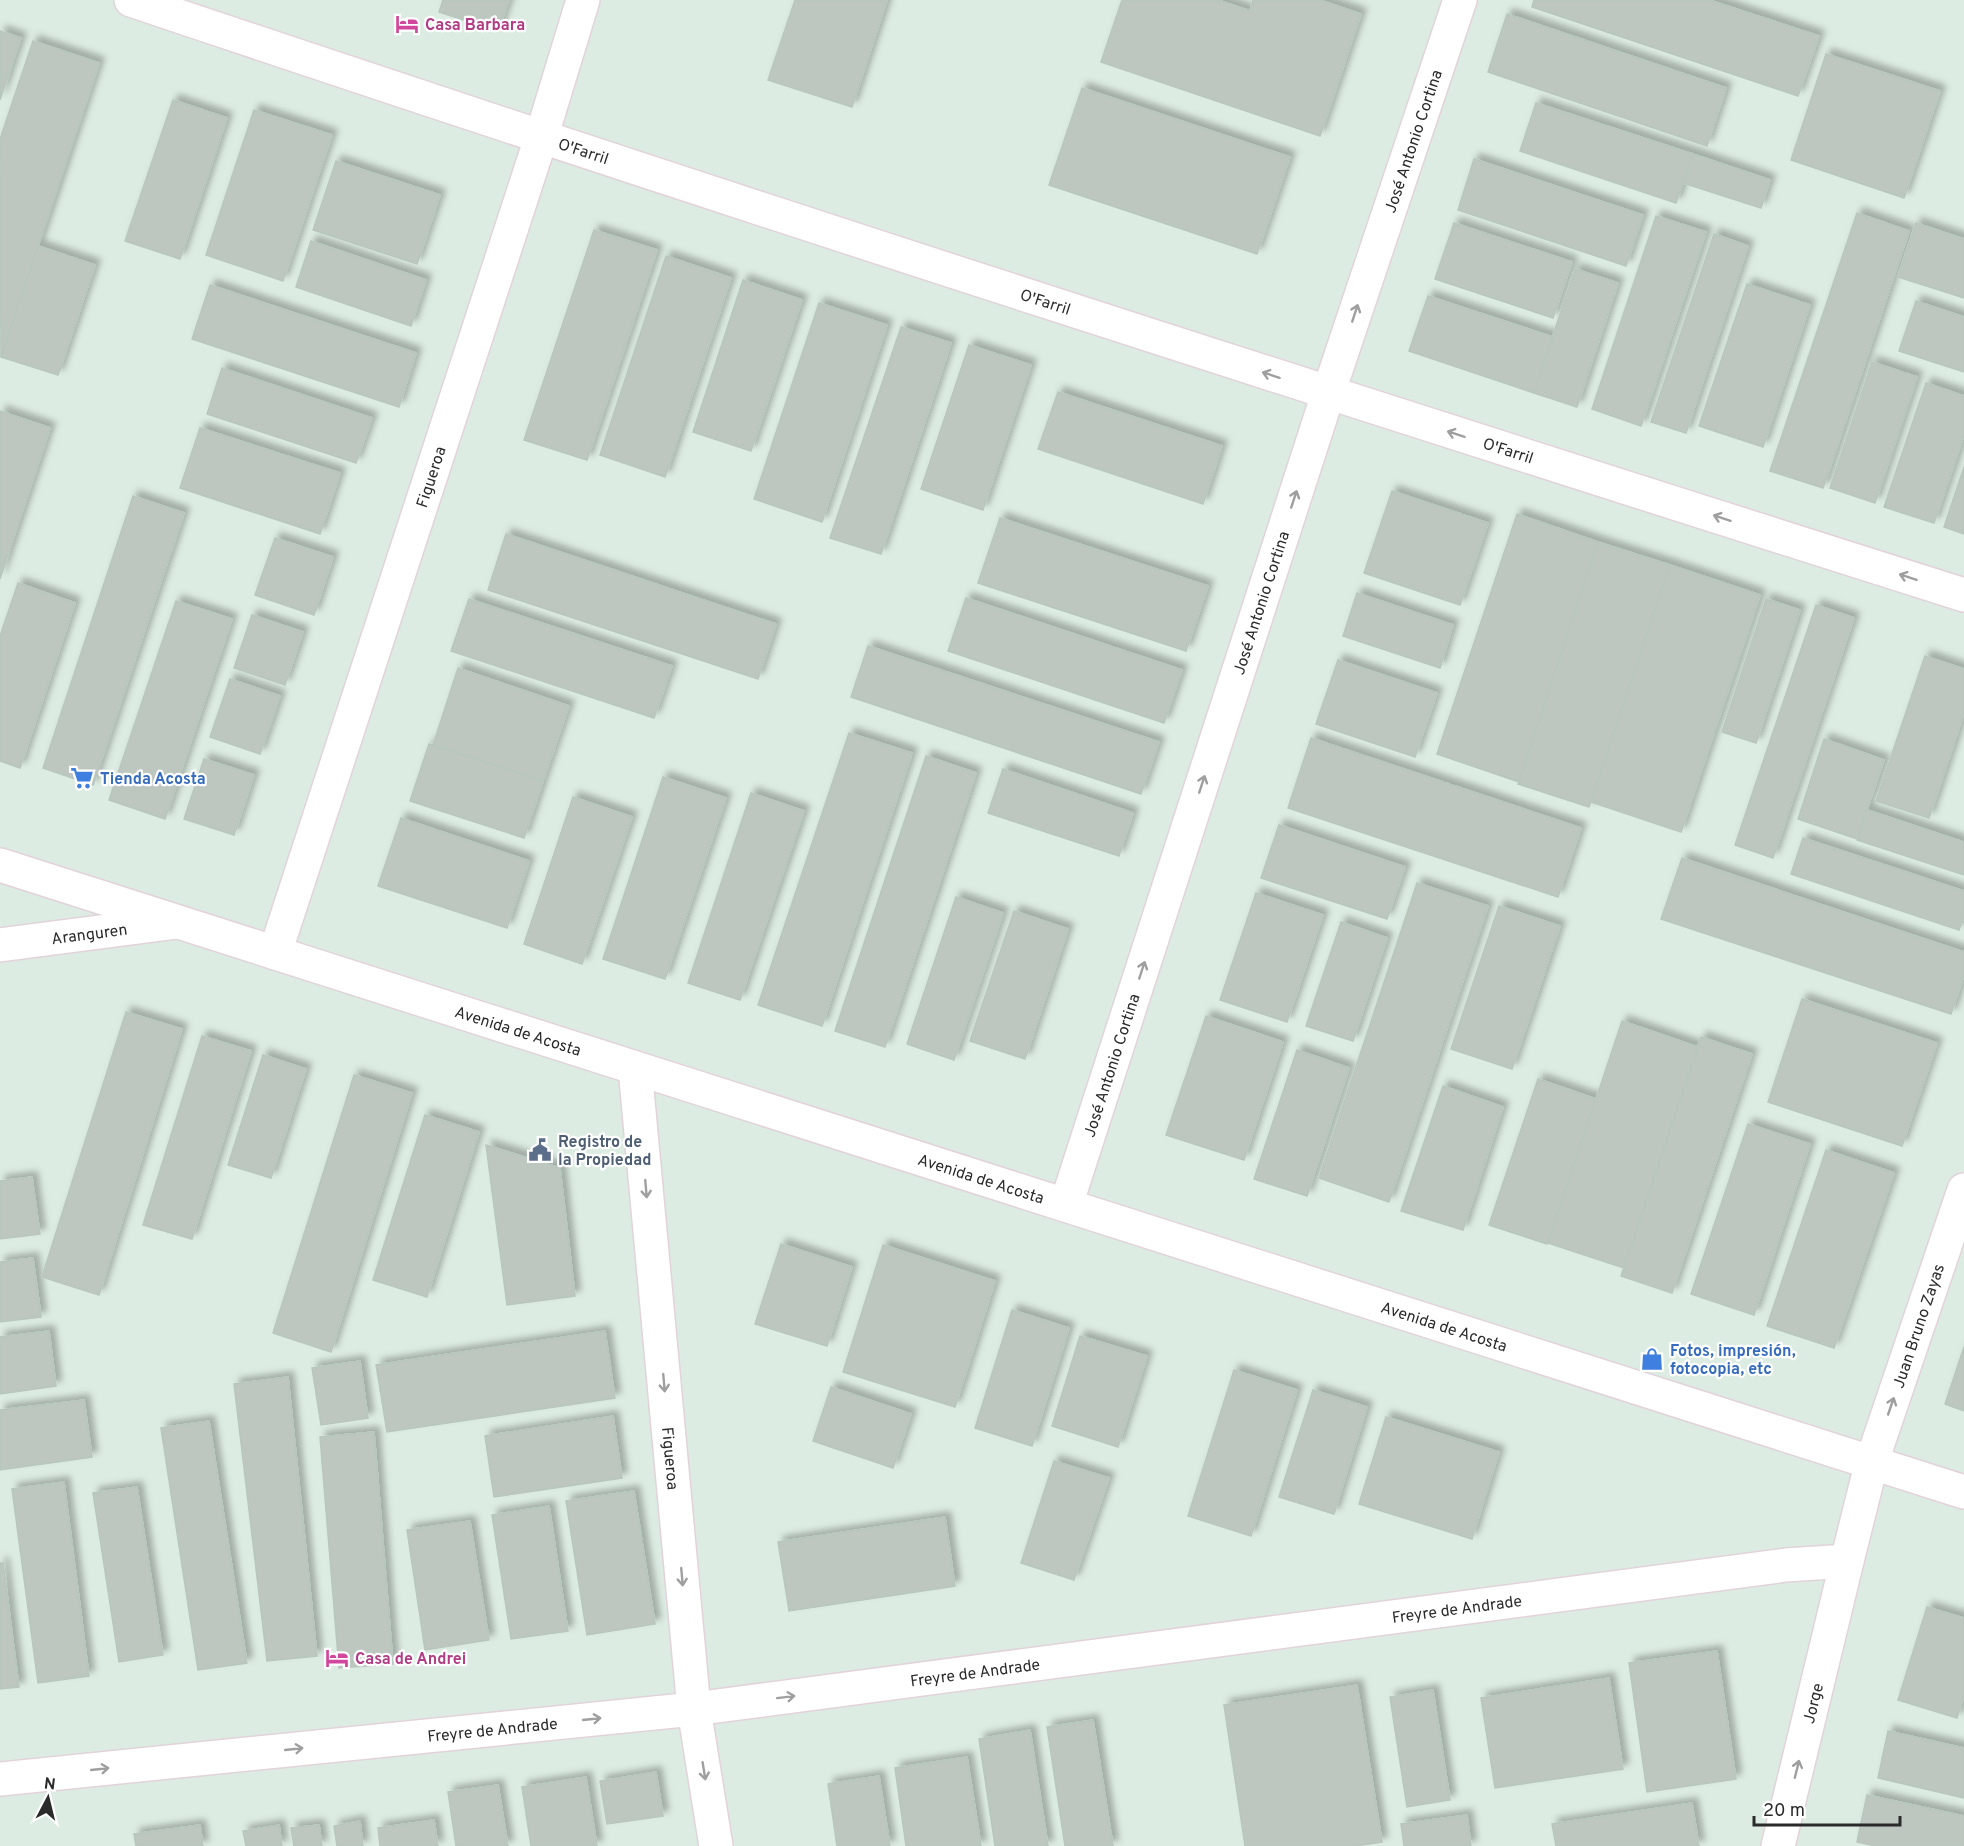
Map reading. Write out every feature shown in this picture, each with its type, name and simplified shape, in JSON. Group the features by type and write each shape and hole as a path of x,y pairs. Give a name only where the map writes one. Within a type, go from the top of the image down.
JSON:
{"street":[{"name":"O'Farril","path":"131,0 542,138 1328,394 1964,595"},
{"name":"Figueroa","path":"275,953 542,138 583,0"},
{"name":"José Antonio Cortina","path":"1066,1205 1328,394 1460,0"},
{"name":"Avenida de Acosta","path":"0,865 1964,1492"},
{"name":"Aranguren","path":"0,945 177,922"},
{"name":"Figueroa","path":"635,1068 694,1709 716,1846"},
{"name":"Juan Bruno Zayas","path":"1872,1461 1964,1190"},
{"path":"1847,1561 1872,1461"},
{"name":"Freyre de Andrade","path":"0,1779 694,1709 1762,1568 1847,1561"},
{"name":"Jorge","path":"1778,1846 1847,1561"}],"building":[{"path":"443,0 509,0 498,31 439,12"},
{"path":"795,0 887,0 852,107 768,80"},
{"path":"1122,0 1218,0 1250,11 1253,0 1320,0 1361,14 1320,136 1101,62"},
{"path":"1534,0 1709,0 1819,36 1798,96 1532,7"},
{"path":"1507,14 1726,88 1707,146 1488,72"},
{"path":"0,31 21,38 0,100"},
{"path":"33,41 99,63 1,357 0,139"},
{"path":"1826,54 1940,91 1904,198 1791,160"},
{"path":"1082,88 1290,157 1257,254 1049,185"},
{"path":"173,100 227,118 180,259 125,241"},
{"path":"1536,103 1693,154 1676,203 1520,151"},
{"path":"254,110 332,135 283,281 206,255"},
{"path":"1693,154 1770,180 1761,208 1683,183"},
{"path":"1474,159 1643,215 1626,266 1458,210"},
{"path":"336,161 440,195 417,264 313,230"},
{"path":"1857,213 1909,231 1823,488 1770,471"},
{"path":"1656,216 1706,232 1641,426 1592,409"},
{"path":"1454,223 1572,262 1553,318 1435,279"},
{"path":"1916,223 1964,239 1964,298 1898,277"},
{"path":"594,230 657,250 587,460 524,440"},
{"path":"1714,234 1748,246 1686,433 1651,422"},
{"path":"311,241 426,280 411,326 296,287"},
{"path":"38,246 95,265 58,375 1,357"},
{"path":"666,256 731,278 665,477 600,455"},
{"path":"1575,269 1618,283 1577,407 1534,393"},
{"path":"743,280 802,300 751,451 693,432"},
{"path":"1747,284 1810,305 1763,447 1699,426"},
{"path":"210,285 416,353 399,407 192,339"},
{"path":"1428,296 1553,337 1534,393 1409,351"},
{"path":"1916,301 1964,317 1964,372 1899,351"},
{"path":"819,303 887,325 822,522 754,499"},
{"path":"901,327 951,343 881,554 830,538"},
{"path":"969,345 1031,365 983,510 921,489"},
{"path":"1872,362 1917,377 1875,503 1830,488"},
{"path":"222,368 372,418 356,463 207,414"},
{"path":"1926,383 1964,396 1964,435 1934,523 1884,507"},
{"path":"1058,392 1222,446 1203,504 1038,449"},
{"path":"0,411 50,428 0,579"},
{"path":"200,428 340,473 320,534 180,488"},
{"path":"1964,467 1964,534 1944,527"},
{"path":"1392,491 1488,523 1460,605 1364,573"},
{"path":"133,496 184,513 93,785 43,768"},
{"path":"1517,514 1598,542 1519,782 1437,754"},
{"path":"1000,518 1208,586 1186,651 978,583"},
{"path":"506,534 776,624 758,679 488,590"},
{"path":"275,538 333,557 314,615 255,595"},
{"path":"1598,542 1670,565 1589,807 1518,784"},
{"path":"1670,565 1760,595 1681,832 1591,802"},
{"path":"18,583 75,603 20,768 0,761 0,636"},
{"path":"1357,593 1453,625 1440,668 1343,636"},
{"path":"966,598 1182,670 1164,723 948,651"},
{"path":"469,599 672,666 654,718 451,651"},
{"path":"1766,599 1800,610 1756,743 1722,732"},
{"path":"176,601 232,619 165,819 109,800"},
{"path":"1816,605 1854,618 1773,858 1735,845"},
{"path":"252,615 303,632 285,685 234,668"},
{"path":"868,646 1159,742 1141,794 851,697"},
{"path":"1925,656 1964,669 1964,713 1929,818 1876,801"},
{"path":"1338,660 1437,693 1415,757 1316,724"},
{"path":"458,668 569,706 543,781 433,745"},
{"path":"230,679 280,696 260,754 210,737"},
{"path":"849,733 912,753 822,1026 758,1005"},
{"path":"1311,738 1581,828 1558,897 1288,808"},
{"path":"1824,739 1884,760 1857,839 1798,819"},
{"path":"429,744 543,781 524,838 410,801"},
{"path":"926,756 976,773 885,1047 835,1031"},
{"path":"204,759 254,775 234,835 184,819"},
{"path":"1003,769 1133,813 1119,856 988,813"},
{"path":"663,777 726,798 665,979 603,959"},
{"path":"751,793 804,811 740,1000 688,983"},
{"path":"573,797 632,817 582,964 524,944"},
{"path":"1867,810 1964,842 1964,875 1857,840"},
{"path":"401,818 529,861 507,928 378,886"},
{"path":"1279,825 1405,867 1387,919 1261,878"},
{"path":"1803,838 1964,891 1964,916 1959,930 1791,874"},
{"path":"1682,858 1964,952 1964,975 1951,1014 1661,919"},
{"path":"1417,883 1488,906 1389,1202 1319,1178"},
{"path":"1256,893 1323,915 1287,1022 1220,1000"},
{"path":"956,897 1003,913 954,1060 907,1044"},
{"path":"1499,906 1560,926 1512,1069 1451,1049"},
{"path":"1014,911 1068,929 1025,1059 970,1041"},
{"path":"1341,922 1387,938 1353,1041 1306,1026"},
{"path":"1802,999 1937,1043 1902,1146 1768,1102"},
{"path":"126,1012 182,1029 99,1295 42,1277"},
{"path":"1206,1016 1283,1042 1244,1160 1166,1135"},
{"path":"1622,1021 1698,1047 1624,1268 1548,1243"},
{"path":"202,1036 251,1051 192,1239 143,1225"},
{"path":"1701,1037 1752,1054 1672,1293 1621,1276"},
{"path":"1297,1050 1349,1068 1307,1196 1254,1179"},
{"path":"263,1055 306,1069 271,1178 228,1165"},
{"path":"354,1075 412,1093 331,1352 273,1333"},
{"path":"1538,1079 1596,1099 1547,1244 1489,1225"},
{"path":"1443,1086 1503,1107 1463,1230 1401,1211"},
{"path":"425,1115 479,1132 427,1297 373,1280"},
{"path":"1748,1124 1810,1144 1754,1315 1691,1294"},
{"path":"486,1145 560,1168 575,1296 507,1305"},
{"path":"1826,1150 1894,1173 1834,1348 1767,1326"},
{"path":"32,1177 40,1234 0,1239 0,1181"},
{"path":"781,1244 852,1267 827,1346 755,1324"},
{"path":"883,1245 995,1281 955,1407 843,1372"},
{"path":"33,1258 41,1317 0,1322 0,1262"},
{"path":"1012,1310 1069,1328 1032,1446 975,1428"},
{"path":"49,1331 56,1386 0,1394 0,1337"},
{"path":"605,1331 615,1398 387,1432 376,1365"},
{"path":"1080,1336 1147,1356 1118,1447 1052,1426"},
{"path":"1964,1347 1964,1411 1945,1404"},
{"path":"360,1361 368,1418 321,1425 312,1368"},
{"path":"1234,1370 1297,1390 1251,1536 1188,1516"},
{"path":"288,1377 317,1656 267,1661 234,1384"},
{"path":"831,1387 911,1414 893,1468 813,1441"},
{"path":"1313,1390 1367,1407 1334,1514 1279,1497"},
{"path":"84,1400 92,1457 0,1470 0,1410"},
{"path":"613,1416 622,1478 494,1497 485,1436"},
{"path":"1386,1417 1499,1452 1472,1539 1359,1504"},
{"path":"209,1421 247,1663 198,1670 161,1428"},
{"path":"374,1432 393,1664 339,1668 320,1437"},
{"path":"1054,1461 1109,1478 1074,1580 1021,1563"},
{"path":"64,1482 89,1676 38,1683 12,1489"},
{"path":"137,1487 163,1655 119,1662 93,1493"},
{"path":"634,1491 655,1624 587,1635 566,1501"},
{"path":"549,1506 568,1631 511,1639 492,1515"},
{"path":"945,1517 955,1586 789,1611 778,1542"},
{"path":"470,1521 489,1640 425,1650 407,1530"},
{"path":"0,1563 3,1563 19,1687 0,1689"},
{"path":"1927,1607 1964,1618 1964,1695 1957,1718 1898,1700"},
{"path":"1717,1651 1736,1779 1647,1792 1629,1663"},
{"path":"1609,1678 1623,1769 1495,1788 1481,1698"},
{"path":"1357,1685 1382,1842 1355,1846 1245,1846 1224,1705"},
{"path":"1433,1690 1450,1800 1407,1807 1390,1697"},
{"path":"1093,1720 1113,1846 1065,1846 1047,1727"},
{"path":"1030,1730 1048,1846 995,1846 979,1739"},
{"path":"1888,1731 1964,1748 1964,1798 1878,1778"},
{"path":"967,1757 981,1846 906,1846 895,1768"},
{"path":"656,1772 663,1816 607,1824 600,1781"},
{"path":"879,1776 890,1846 837,1846 828,1784"},
{"path":"586,1777 597,1846 531,1846 522,1787"},
{"path":"498,1785 508,1846 456,1846 448,1792"},
{"path":"1867,1795 1964,1816 1964,1846 1875,1846 1857,1842"},
{"path":"1692,1803 1699,1846 1556,1846 1552,1824"},
{"path":"1467,1815 1471,1846 1404,1846 1401,1824"},
{"path":"434,1820 438,1846 380,1846 378,1828"},
{"path":"360,1821 363,1846 337,1846 334,1826"},
{"path":"200,1825 203,1846 136,1846 134,1834"},
{"path":"279,1825 282,1846 246,1846 243,1831"},
{"path":"319,1825 322,1846 294,1846 291,1828"}],"place":[{"name":"Casa Barbara","path":"407,24"},
{"name":"Tienda Acosta","path":"82,778"},
{"name":"Registro de la Propiedad","path":"540,1150"},
{"name":"Fotos, impresión, fotocopia, etc","path":"1652,1359"},
{"name":"Casa de Andrei","path":"337,1658"}]}
